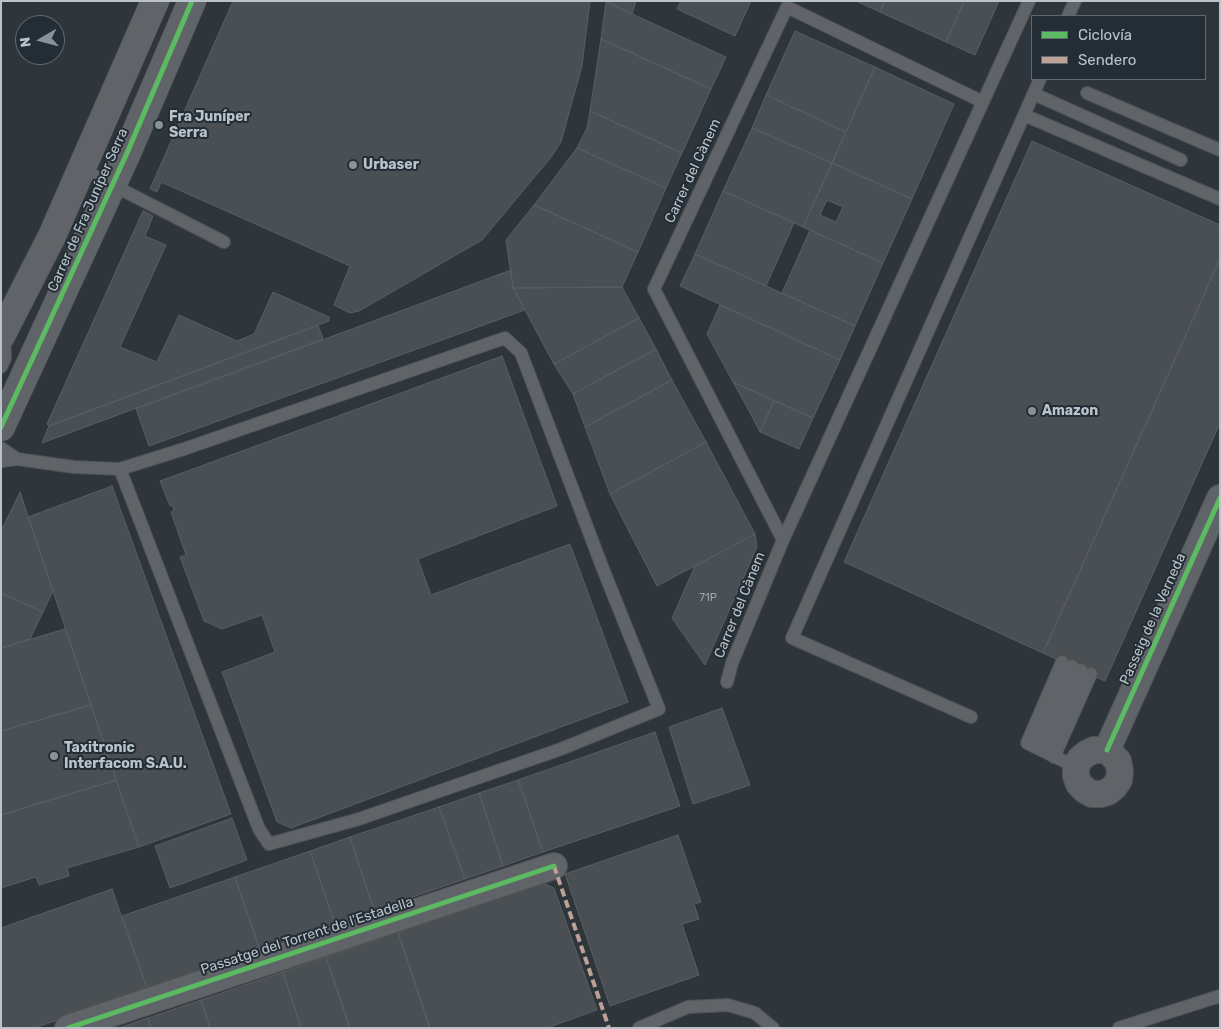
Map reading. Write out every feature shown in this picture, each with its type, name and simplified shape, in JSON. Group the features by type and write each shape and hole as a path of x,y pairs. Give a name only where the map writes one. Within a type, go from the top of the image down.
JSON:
{"street":[{"name":"Carrer de Fra Juníper Serra","path":"2,334 52,236 155,1"},
{"name":"Carrer de Fra Juníper Serra","path":"1,427 112,185 192,1"},
{"name":"Passeig de la Verneda","path":"1107,750 1220,498"},
{"path":"1094,750 1107,750 1118,762 1119,780 1108,792 1092,794 1079,784 1076,776 1052,756 1080,759 1094,750"},
{"name":"Passatge del Torrent de l'Estadella","path":"68,1028 554,866"}],"lane":[{"name":"Carrer del Cànem","path":"727,682 732,663 783,540 1029,1"},
{"path":"1068,15 1075,1"},
{"name":"Carrer del Cànem","path":"783,540 654,289 787,7 983,102"},
{"path":"971,717 792,638 1040,80"},
{"path":"1034,94 1181,160"},
{"path":"1220,150 1088,97 1220,159"},
{"path":"1024,115 1220,199"},
{"path":"81,169 224,242"},
{"path":"1,367 5,358 2,334"},
{"path":"1,461 17,459 74,467 120,470 505,338 521,353 603,569 659,709 561,749 359,819 270,844 259,829 120,470"},
{"path":"1,448 17,459"},
{"path":"1077,668 1052,756 1027,743 1077,668"},
{"path":"1122,1027 1220,996"},
{"path":"641,1028 688,1007 728,1005 754,1012 773,1028"}],"building":[{"name":"Urbaser","path":"233,1 590,1 582,66 561,142 552,156 482,240 359,311 350,313 334,305 350,266 161,182 157,192 150,189"},
{"path":"606,1 636,1 632,14"},
{"path":"681,1 751,1 735,36 677,9"},
{"path":"856,1 885,1 880,12"},
{"path":"885,1 964,1 946,42 880,12"},
{"path":"964,1 999,1 975,55 946,42"},
{"path":"606,2 726,57 711,89 601,39"},
{"path":"795,31 875,67 846,132 766,95"},
{"path":"601,39 711,89 682,153 590,111"},
{"path":"875,67 954,104 912,199 832,163"},
{"path":"766,95 846,132 832,163 752,128"},
{"path":"590,111 682,153 666,188 577,148 587,128"},
{"path":"752,128 832,163 803,227 723,191"},
{"name":"Amazon","path":"1032,141 1220,225 1220,259 1043,653 844,562"},
{"path":"577,148 666,188 638,252 534,205"},
{"path":"832,163 912,199 883,263 803,227","holes":["827,200 843,207 836,222 820,215"]},
{"path":"723,191 794,223 766,286 695,254"},
{"path":"534,205 638,252 622,287 513,288 506,240"},
{"path":"143,211 153,216 145,236 166,245 120,347 157,362 179,315 237,341 254,334 273,292 329,317 329,321 49,426 47,424"},
{"path":"810,230 883,263 855,326 782,293"},
{"path":"695,254 855,326 840,360 680,286"},
{"path":"1220,259 1220,423 1105,681 1043,653"},
{"path":"511,270 513,288 525,310 149,446 136,409"},
{"path":"622,287 639,318 554,364 513,288"},
{"path":"720,305 840,360 813,418 733,382 707,334"},
{"path":"639,318 656,349 573,394 554,364"},
{"path":"318,325 323,339 42,443 49,426"},
{"path":"656,349 672,380 585,427 573,394"},
{"path":"502,356 557,506 418,559 431,595 570,544 628,702 291,828 277,822 222,672 275,652 262,615 222,629 204,621 180,557 186,555 171,512 174,510 172,505 170,506 160,481"},
{"path":"672,380 706,442 610,494 585,427"},
{"path":"733,382 774,401 760,432 747,407"},
{"path":"774,401 813,418 799,449 760,432"},
{"path":"706,442 755,534 657,586 610,494"},
{"path":"112,486 231,814 139,847 28,517"},
{"path":"20,492 53,591 43,612 1,593 1,531"},
{"path":"755,534 757,547 705,665 672,618 695,566"},
{"path":"1,593 43,612 30,639 1,648"},
{"path":"65,629 91,705 1,731 1,648"},
{"name":"Taxitronic Interfacom S.A.U.","path":"91,705 116,780 1,815 1,731"},
{"path":"722,708 750,785 693,804 669,727"},
{"path":"655,732 680,806 543,852 518,780"},
{"path":"116,780 139,847 67,868 69,876 39,885 36,877 1,888 1,815"},
{"path":"518,780 543,852 503,866 479,793"},
{"path":"479,793 503,866 465,879 439,807"},
{"path":"439,807 465,879 374,910 350,837"},
{"path":"232,818 247,860 170,888 155,846"},
{"path":"678,835 701,902 694,904 699,919 682,924 699,975 610,1006 565,874"},
{"path":"350,837 374,910 335,924 310,851"},
{"path":"310,851 335,924 260,950 235,877"},
{"path":"235,877 260,950 147,989 122,916"},
{"path":"543,883 554,888 597,1010 547,1028 430,1028 398,932"},
{"path":"112,889 147,989 34,1028 1,1028 1,928"},
{"path":"398,932 430,1028 350,1028 326,957"},
{"path":"326,957 350,1028 301,1028 283,972"},
{"path":"283,972 301,1028 210,1028 201,1000"},
{"path":"201,1000 210,1028 151,1028 148,1018"},
{"path":"148,1018 151,1028 119,1028 136,1022"}],"marked path":[{"path":"554,866 609,1028"}],"cycle path":[{"path":"1,427 127,153 192,1"},
{"path":"1107,750 1220,498"},
{"path":"68,1028 554,866"}],"place":[{"name":"Fra Juníper Serra","path":"159,125"},
{"name":"Urbaser","path":"353,165"},
{"name":"Amazon","path":"1032,411"},
{"name":"Taxitronic Interfacom S.A.U.","path":"54,756"}]}
